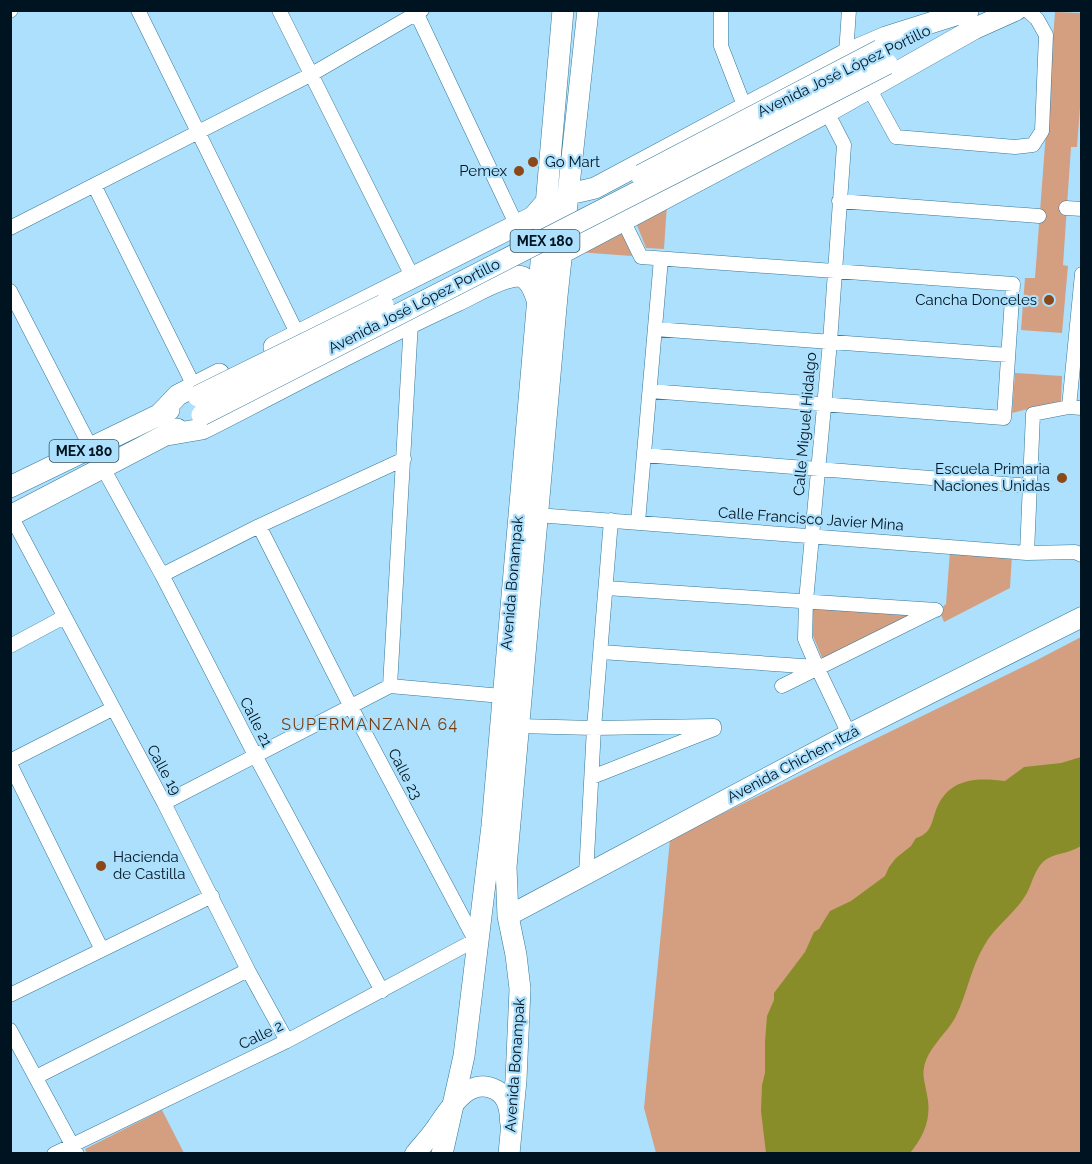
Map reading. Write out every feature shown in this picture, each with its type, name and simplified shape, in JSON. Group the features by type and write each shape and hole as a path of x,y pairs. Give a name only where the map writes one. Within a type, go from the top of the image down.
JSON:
{"main road":[{"name":"Avenida José López Portillo","path":"10,487 198,399 971,15 1016,10"},
{"path":"563,15 587,15"},
{"name":"Avenida Bonampak","path":"442,1154 464,1056 492,826 563,15"},
{"name":"Avenida Bonampak","path":"509,1154 516,1080 520,989 508,916 506,867 537,515 587,15"},
{"path":"569,190 578,192 595,188 846,54 886,37 971,15"},
{"path":"562,253 869,88 971,15"},
{"path":"611,180 604,195 606,204 610,211 625,219"},
{"path":"198,399 298,335 533,217 547,201"},
{"path":"481,242 499,244 508,253 511,266 500,281"},
{"path":"167,435 202,429 411,322 500,281 517,276 526,279 538,303"},
{"name":"Avenida José López Portillo","path":"11,516 167,435 198,399"}],"street":[{"path":"138,10 298,335"},
{"path":"279,10 412,276"},
{"path":"721,10 721,46 745,108"},
{"path":"846,54 849,10"},
{"path":"869,88 896,137 1015,147 1033,145 1042,131 1046,35 1037,19 1027,10"},
{"path":"10,228 312,74 418,12 517,225"},
{"name":"Calle Miguel Hidalgo","path":"827,112 844,145 830,342 811,535 805,639 849,734"},
{"path":"94,185 198,399"},
{"path":"839,201 1039,216"},
{"path":"1066,208 1082,209"},
{"path":"625,219 641,257 1013,284 1004,418 650,391"},
{"path":"638,522 661,259"},
{"path":"1027,553 1033,414 1075,407 1081,274"},
{"path":"10,291 91,448"},
{"path":"390,686 411,322"},
{"path":"655,329 1008,356"},
{"path":"644,455 1030,486"},
{"path":"162,576 259,526 404,459"},
{"name":"Calle 21","path":"103,468 382,991"},
{"name":"Calle Francisco Javier Mina","path":"537,515 1027,553 1075,552 1082,555"},
{"name":"Calle 19","path":"11,516 164,803 248,970 287,1041"},
{"path":"586,875 594,728 611,520"},
{"name":"Calle 23","path":"259,526 351,707 477,939"},
{"path":"606,588 936,610 782,686"},
{"path":"10,646 64,617"},
{"name":"Avenida Chichen-Itzá","path":"508,916 849,734 1082,617"},
{"path":"601,652 817,667"},
{"path":"164,803 390,686 502,696"},
{"path":"102,950 10,762 112,709"},
{"path":"518,726 594,728 714,726 714,729 592,777"},
{"path":"10,995 212,896"},
{"name":"Calle 2","path":"54,1154 75,1149 287,1041 477,939"},
{"path":"36,1077 248,970"},
{"path":"10,1030 75,1149"},
{"path":"415,1154 454,1102 463,1094 477,1088 496,1090 505,1098 508,1103 511,1128"}],"shaded area":[{"path":"1055,12 1081,13 1081,94 1077,147 1071,147 1063,265 1068,266 1062,333 1021,330 1025,278 1035,278"},
{"path":"667,204 664,249 646,248 635,220"},
{"path":"621,228 632,256 577,252"},
{"path":"1015,373 1062,376 1061,401 1012,413"},
{"path":"950,551 1012,554 1010,588 944,622 939,610 946,604"},
{"path":"813,605 928,612 823,660 813,636"},
{"path":"1081,637 1081,1153 656,1153 644,1108 670,839"},
{"path":"1081,757 1081,846 1052,856 1041,864 1027,893 984,946 955,1018 926,1061 923,1074 928,1119 923,1133 910,1153 766,1153 761,1111 767,1016 774,1000 774,993 805,952 814,932 819,929 830,911 851,901 885,876 896,858 911,846 916,838 927,831 940,802 954,787 972,780 1005,781 1024,767 1061,763"},
{"path":"162,1110 184,1153 87,1153 85,1149"}],"place":[{"name":"Go Mart","path":"533,162"},
{"name":"Pemex","path":"519,171"},
{"name":"Cancha Donceles","path":"1049,300"},
{"name":"Escuela Primaria Naciones Unidas","path":"1062,478"},
{"name":"Hacienda de Castilla","path":"101,866"}],"district":[{"name":"SUPERMANZANA 64","path":"370,724"}]}
